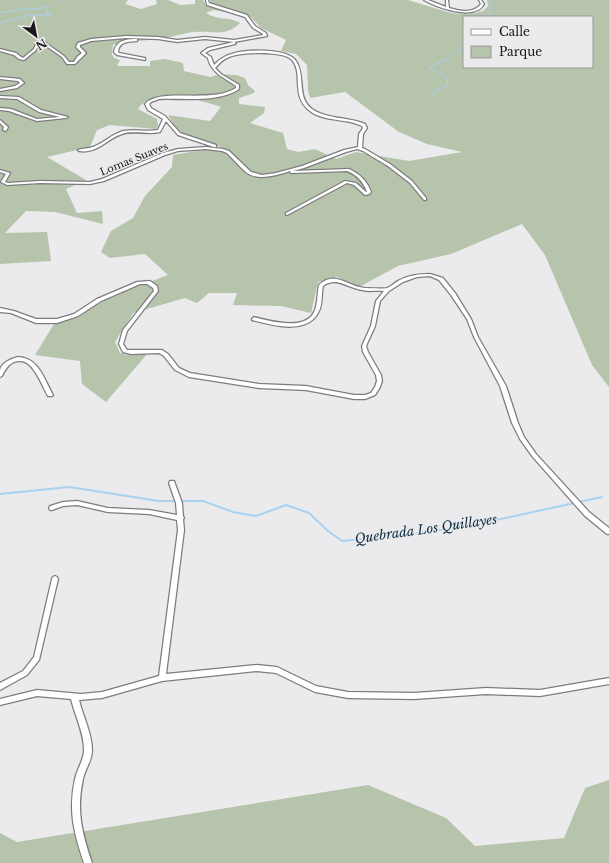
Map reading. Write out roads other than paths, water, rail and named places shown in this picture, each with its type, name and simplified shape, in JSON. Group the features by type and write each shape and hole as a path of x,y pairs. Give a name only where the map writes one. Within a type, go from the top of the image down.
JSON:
{"street":[{"path":"207,0 209,5 247,17 254,27 265,34 265,36 203,51 204,54 210,58 215,71 236,85 238,89 224,95 161,98 147,103 148,108 165,119 180,135 219,147 226,151 246,171 254,175 266,176 288,171 310,165 345,151 360,149 386,163 409,180 425,199"},
{"path":"426,0 466,11 481,7 483,4 480,0"},
{"path":"447,0 447,7"},
{"path":"0,50 24,59 35,49 38,44 44,42 49,48 65,56 68,63 71,64 75,63 78,58 84,54 78,46 86,41 129,37 177,41 202,38 230,42 245,40"},
{"path":"144,59 118,54 115,49 118,44 127,41 164,39"},
{"path":"214,67 225,58 247,51 289,56 294,61 298,70 299,91 310,109 323,115 360,123 365,126 361,137 360,149"},
{"path":"0,78 19,80 22,83 16,87 0,90"},
{"path":"0,97 18,98 40,111 66,117 37,120 10,110 0,109"},
{"path":"80,150 93,149 109,141 114,136 124,132 159,131 165,119"},
{"path":"0,121 6,127 5,130"},
{"name":"Lomas Suaves","path":"0,171 8,173 8,176 4,182 9,185 40,182 92,183 103,180 172,151 206,148 226,151"},
{"path":"287,214 346,182 355,184 366,194 369,192 363,179 356,173 348,170 288,171"},
{"path":"0,310 12,312 36,321 57,321 76,315 99,300 131,286 141,282 148,282 155,287 156,292 123,335 120,344 125,351 160,351 166,354 179,371 189,375 259,386 299,387 348,396 362,397 373,394 378,385 378,372 367,356 364,346 373,326 378,301 387,290 404,280 420,275 436,276 444,281 467,315 476,337 499,379 522,438 534,454 587,514 609,532"},
{"path":"254,319 285,325 297,324 308,320 316,312 321,285 331,280 339,280 360,289 387,290"},
{"path":"0,374 9,361 23,358 28,360 34,366 50,395"},
{"path":"162,678 180,543 181,518 179,503 172,483"},
{"path":"52,508 63,504 77,503 108,510 149,512 181,518"},
{"path":"0,687 25,673 37,658 55,579"},
{"path":"0,702 37,693 74,696 102,695 162,678 264,668 282,673 308,686 333,693 414,696 486,691 540,693 609,681"},
{"path":"74,696 84,722 87,739 88,756 79,782 76,820 79,836 88,863"}],"waterway":[{"path":"488,16 491,10 489,0"},
{"path":"0,13 22,9 38,9 47,6 49,7 46,12 51,15 30,15 0,23"},
{"path":"434,98 434,91 447,86 448,79 429,67 448,59 463,47"},
{"name":"Quebrada Los Quillayes","path":"0,494 69,487 159,501 203,501 233,512 256,516 286,505 309,513 328,531 342,541 388,537 469,526 602,497"}]}
